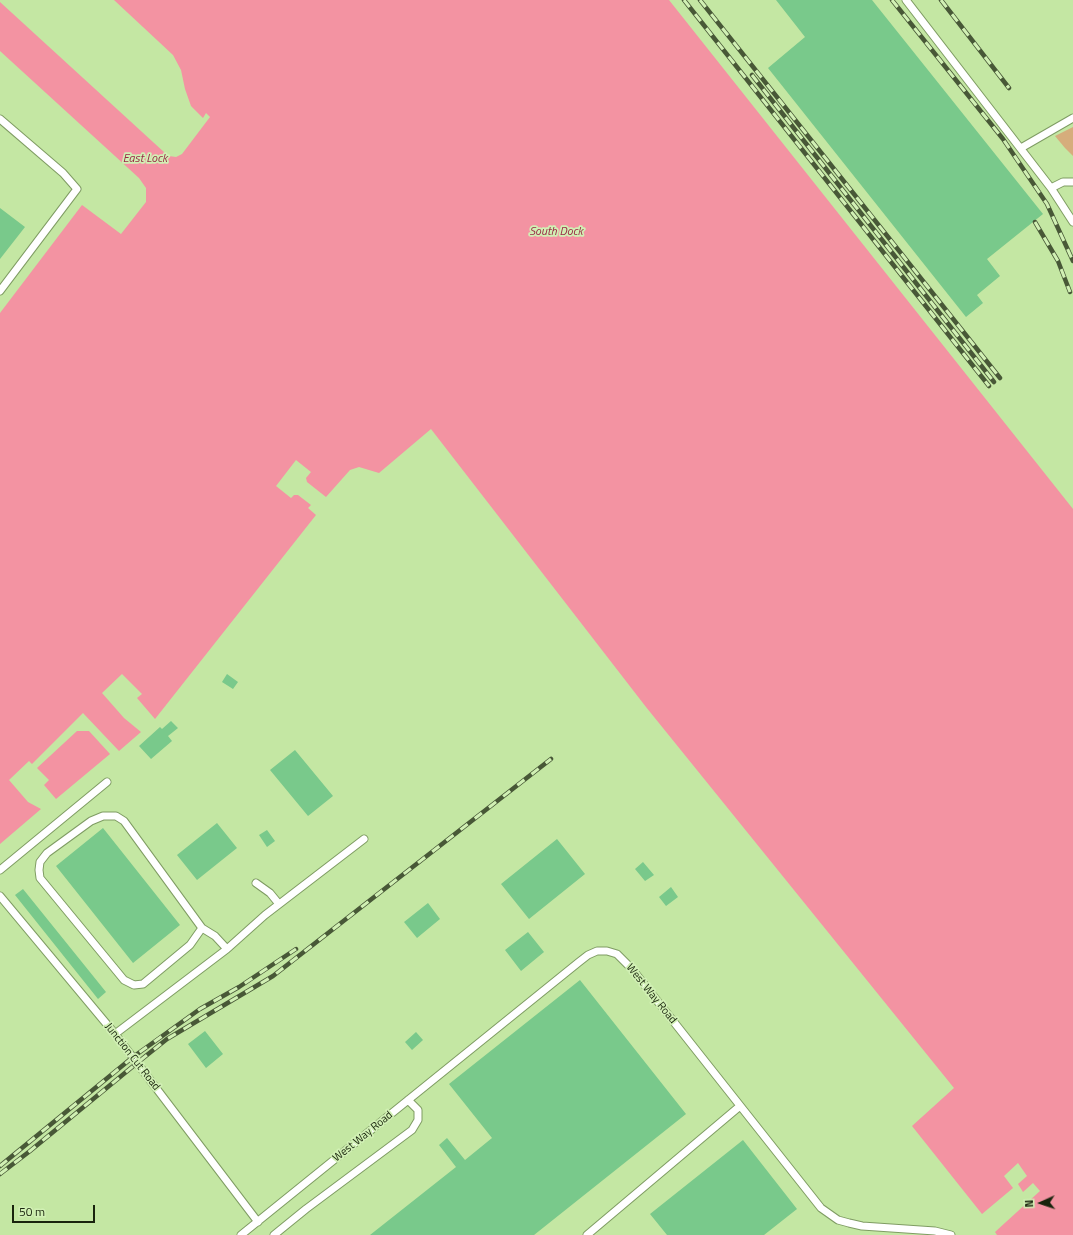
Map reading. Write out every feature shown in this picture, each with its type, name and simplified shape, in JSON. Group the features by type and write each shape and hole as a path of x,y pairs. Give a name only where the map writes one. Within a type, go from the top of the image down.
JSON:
{"lane":[{"path":"906,0 1051,188 1073,222"},
{"path":"1020,148 1073,118"},
{"path":"0,119 63,173 77,189 0,291"},
{"path":"1051,188 1063,182 1073,182"},
{"path":"0,870 107,782"},
{"path":"202,928 190,945 143,984 134,985 124,980 40,878 40,862 47,853 91,821 104,816 116,816 124,821 202,928 215,936 227,949"},
{"path":"115,1034 227,949 279,904 364,839"},
{"path":"256,883 270,893 279,904"},
{"name":"Junction Cut Road","path":"0,896 115,1034 258,1222"},
{"name":"West Way Road","path":"241,1235 579,962 588,955 598,951 607,951 617,954 632,969 813,1199 830,1215 849,1223 862,1226 935,1230 951,1235"},
{"path":"274,1235 306,1209 412,1130 418,1120 418,1110 408,1100"},
{"path":"587,1235 740,1106"}],"shaded area":[{"path":"0,0 1073,0 1073,1235 0,1235"},
{"path":"1073,127 1073,156 1055,136"}],"water":[{"name":"South Dock","path":"114,0 669,0 1073,509 1073,1235 997,1235 995,1232 1040,1191 1033,1183 1023,1192 1018,1184 1027,1176 1018,1163 1004,1176 1013,1188 982,1214 912,1126 954,1088 646,707 431,429 379,473 359,467 350,470 326,497 307,482 306,478 311,472 296,460 276,486 291,498 294,495 298,495 311,505 308,508 316,515 155,719 137,698 142,694 122,674 102,693 124,718 141,732 119,751 83,713 32,764 29,761 9,780 28,802 41,809 0,844 0,313 82,205 121,234 146,202 146,188 139,178 0,51 0,2 165,153 169,156 176,157 182,154 210,117 206,113 203,118 191,106 185,89 181,70 173,55"},
{"path":"77,731 89,731 110,754 56,799 44,785 49,780 37,768"}],"building":[{"path":"776,0 872,0 1043,214 987,259 1000,276 977,295 983,303 966,317 768,68 805,37"},
{"path":"0,208 25,227 0,259"},
{"path":"227,674 238,682 233,689 222,682"},
{"path":"171,721 178,728 168,736 172,741 151,759 139,746 160,727 162,729"},
{"path":"295,750 333,796 308,816 270,770"},
{"path":"217,823 237,848 197,880 177,855"},
{"path":"103,828 180,925 133,963 56,866"},
{"path":"267,830 275,841 267,847 259,835"},
{"path":"557,839 585,874 529,919 501,884"},
{"path":"643,862 654,875 645,881 635,869"},
{"path":"671,887 678,897 666,906 659,897"},
{"path":"23,889 106,992 98,999 15,895"},
{"path":"428,903 440,919 417,938 404,922"},
{"path":"528,932 544,952 521,971 505,950"},
{"path":"580,980 686,1114 534,1235 370,1235 456,1167 439,1145 447,1138 465,1160 492,1138 449,1084"},
{"path":"205,1031 223,1054 206,1068 188,1044"},
{"path":"416,1032 423,1040 412,1050 405,1042"},
{"path":"743,1140 797,1209 764,1235 667,1235 650,1214"}],"railway":[{"path":"684,0 989,386"},
{"path":"700,0 1000,378"},
{"path":"892,0 1003,139 1047,204 1073,261"},
{"path":"941,0 1009,88"},
{"path":"752,75 994,382"},
{"path":"1035,222 1058,261 1070,292"},
{"path":"0,1174 167,1039 273,976 551,759"},
{"path":"0,1166 133,1057 200,1009 239,987 296,949"}],"water label":[{"name":"East Lock","path":"145,159"}]}
